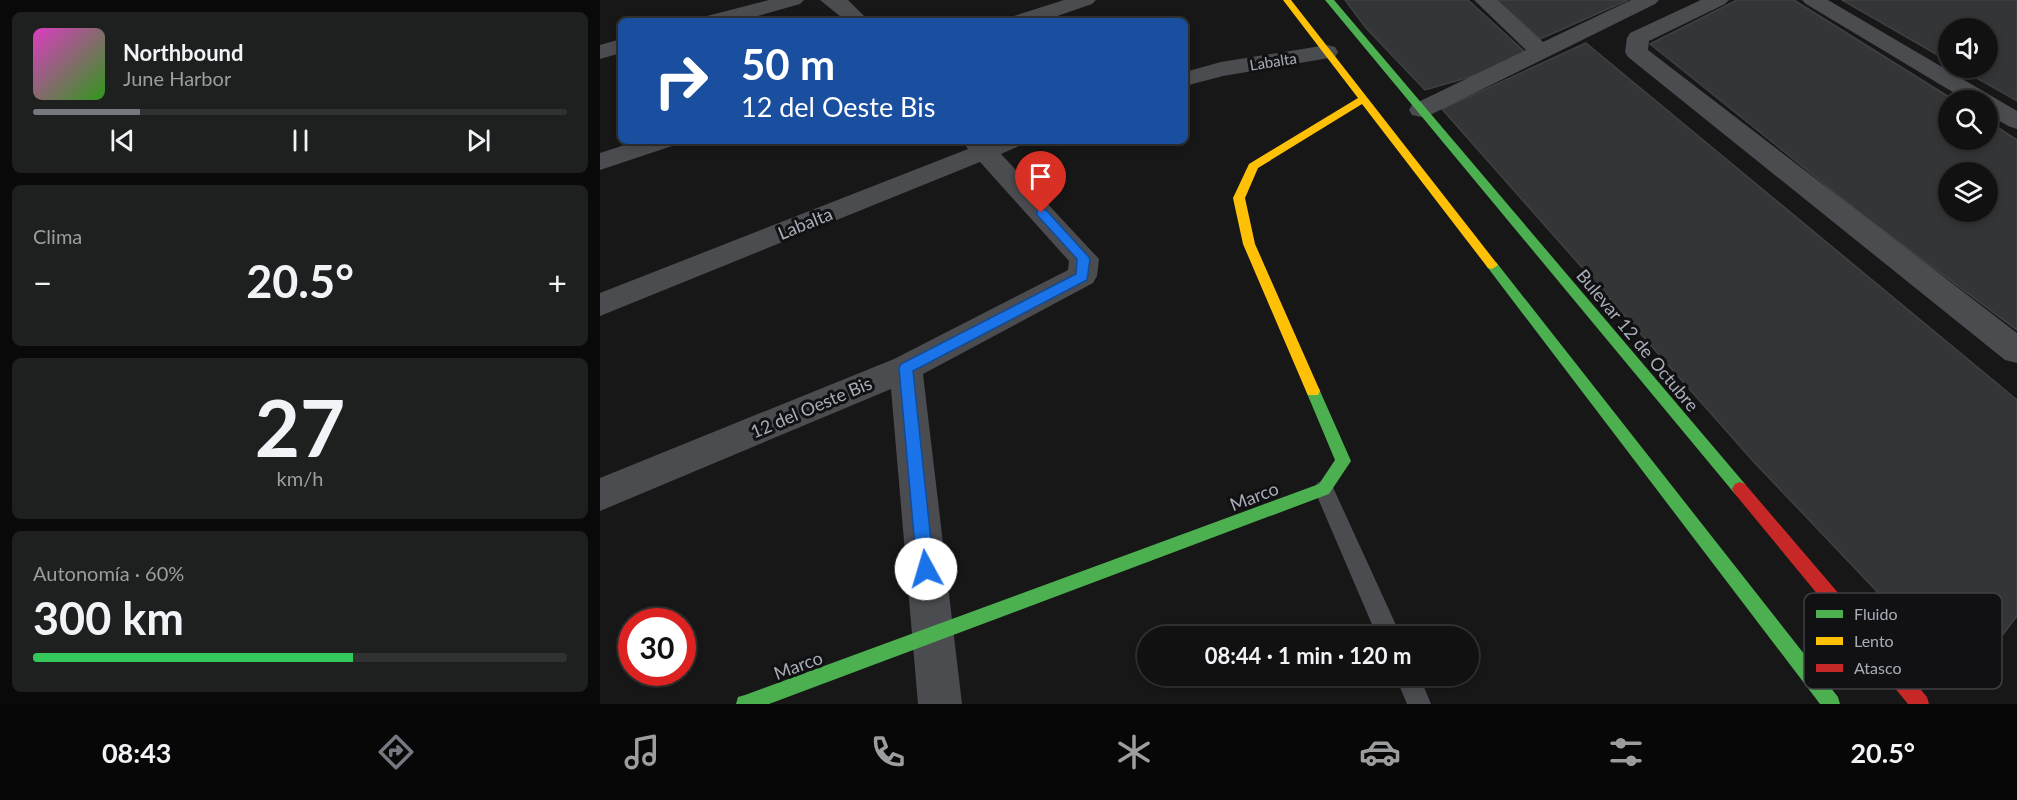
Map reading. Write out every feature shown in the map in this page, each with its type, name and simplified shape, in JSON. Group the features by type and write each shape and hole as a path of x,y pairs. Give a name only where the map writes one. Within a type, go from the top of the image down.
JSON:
{"main road":[{"path":"1287,0 1804,669"},
{"name":"Bulevar 12 de Octubre","path":"1329,0 1827,593"},
{"path":"1324,489 1342,461 1249,244 1239,198 1253,166 1361,96 1400,85"},
{"name":"Marco","path":"745,704 1324,489"},
{"path":"1819,689 1831,704"},
{"name":"Bulevar 12 de Octubre","path":"1907,689 1920,704"}],"street":[{"path":"726,18 793,0"},
{"path":"831,0 838,2 855,18"},
{"path":"1031,18 1085,0"},
{"path":"1485,0 1541,52"},
{"path":"1421,110 1648,0"},
{"path":"1718,0 1638,38 1636,52 2017,351"},
{"path":"1813,0 1965,90"},
{"path":"600,52 618,47"},
{"name":"Labalta","path":"1188,78 1221,69 1327,52"},
{"path":"1998,110 2017,122"},
{"path":"600,162 654,144"},
{"name":"Labalta","path":"600,305 990,144"},
{"name":"12 del Oeste Bis","path":"600,495 906,368 1082,276 1084,259 990,144"},
{"path":"906,368 940,704"}],"lane":[{"path":"1324,489 1385,626"},
{"path":"1412,686 1419,704"}],"building":[{"path":"1345,0 1468,0 1526,53 1480,74 1425,90 1366,28"},
{"path":"1497,0 1628,0 1540,39"},
{"path":"1737,0 1794,0 1938,90 1938,150 1998,150 1998,128 2017,140 2017,330 1863,215 1650,44"},
{"path":"1842,0 2017,0 2017,101 1977,78 1998,78 1998,18 1938,18 1938,55"},
{"path":"1586,43 2017,400 2017,616 2002,636 2002,593 1878,593 1753,461 1442,109"}],"traffic: fast":[{"path":"1329,0 1740,489"},
{"path":"1492,265 1804,669"},
{"path":"745,704 1324,489 1343,461 1313,391"},
{"path":"1819,689 1831,704"}],"traffic: slow":[{"path":"1287,0 1492,265"},
{"path":"1313,391 1249,244 1239,198 1253,166 1363,99"}],"traffic: jam":[{"path":"1740,489 1827,593"},
{"path":"1907,689 1920,704"}],"route":[{"path":"926,569 906,368 1082,276 1084,259 1041,213"}]}
